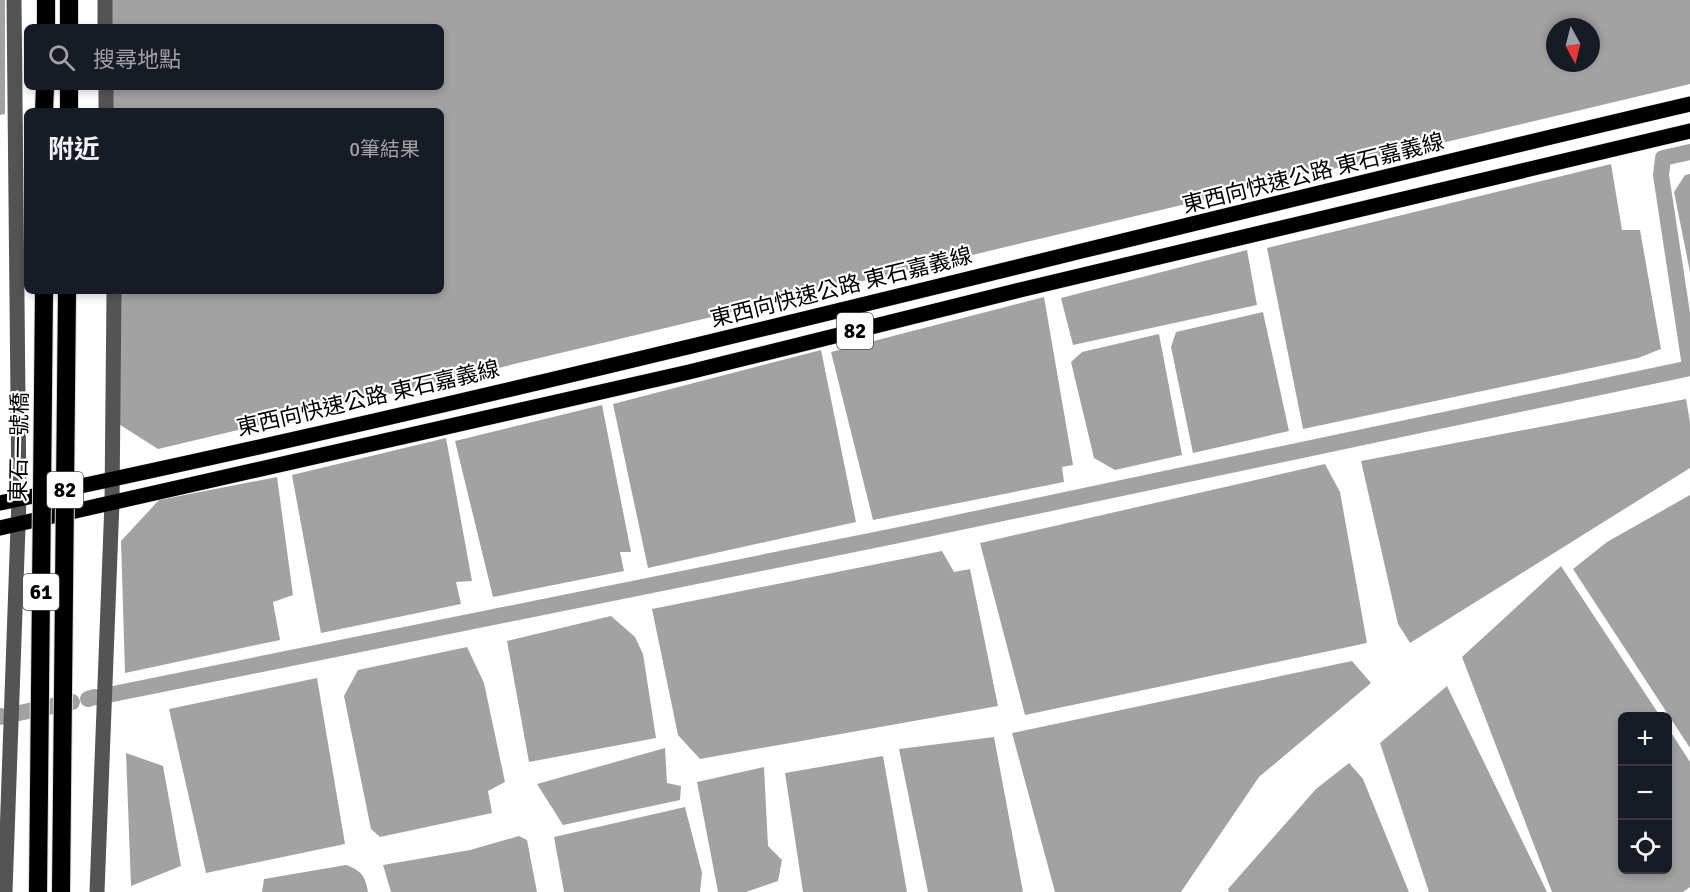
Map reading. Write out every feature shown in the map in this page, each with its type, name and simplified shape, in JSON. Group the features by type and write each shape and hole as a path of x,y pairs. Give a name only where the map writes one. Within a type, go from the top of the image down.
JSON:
{"highway":[{"path":"46,0 46,24"},
{"path":"69,0 69,24"},
{"path":"44,108 45,90"},
{"path":"69,90 69,108"},
{"name":"東石一號橋","path":"38,892 44,294"},
{"name":"東石一號橋","path":"61,892 67,294"}],"main road":[{"name":"東西向快速公路 東石嘉義線","path":"0,503 111,481 681,349 1690,104"},
{"path":"1642,115 1649,140"},
{"name":"東西向快速公路 東石嘉義線","path":"0,528 689,372 1031,287 1690,131"}],"street":[{"path":"4,892 19,499 14,0"},
{"path":"105,0 105,24"},
{"path":"106,90 106,108"},
{"path":"97,892 112,502 114,294"}],"shaded area":[{"path":"0,0 5,0 5,114 0,115"},
{"path":"112,0 1690,0 1690,84 158,449 114,421 113,294 444,294 444,108 113,108 112,90 444,90 444,24 112,24"},
{"path":"1611,164 1622,230 1640,230 1661,349 1638,358 1303,429 1267,248"},
{"path":"1690,174 1690,272 1674,192 1685,175"},
{"path":"1247,250 1257,305 1073,345 1061,298"},
{"path":"1044,297 1073,465 1062,467 1064,482 873,520 831,352"},
{"path":"1263,312 1289,431 1193,453 1171,347 1176,332"},
{"path":"1159,334 1182,455 1115,470 1094,458 1071,362 1082,352"},
{"path":"821,350 856,522 648,568 613,404"},
{"path":"1686,399 1690,422 1690,468 1410,643 1398,624 1361,461"},
{"path":"602,405 631,552 620,552 624,571 493,597 455,441"},
{"path":"446,438 472,581 456,582 461,604 321,633 292,475"},
{"path":"1325,464 1340,492 1367,643 1025,715 980,543"},
{"path":"277,477 293,595 273,602 280,640 125,673 121,541 159,500"},
{"path":"1690,495 1690,748 1672,720 1672,712 1666,712 1573,569 1607,542"},
{"path":"942,551 954,572 970,569 998,706 700,759 678,735 652,609"},
{"path":"1561,566 1657,712 1618,712 1618,874 1672,874 1672,734 1690,762 1690,887 1683,892 1552,892 1462,657"},
{"path":"611,616 635,637 643,654 656,738 529,762 507,641"},
{"path":"467,647 484,683 505,782 488,791 492,813 380,837 371,829 344,696 358,670"},
{"path":"1352,661 1371,683 1259,777 1181,892 1055,892 1012,733"},
{"path":"317,678 345,844 206,873 169,709"},
{"path":"1447,686 1547,892 1429,892 1380,743"},
{"path":"994,737 1023,892 928,892 899,749"},
{"path":"665,748 667,783 681,786 680,800 563,825 537,784"},
{"path":"126,753 163,766 181,866 131,886"},
{"path":"883,756 907,892 803,892 785,773"},
{"path":"1349,763 1363,779 1409,892 1229,892 1228,889 1316,789"},
{"path":"764,767 768,846 782,860 778,881 746,892 718,892 697,782"},
{"path":"685,807 702,873 700,892 564,892 554,837"},
{"path":"519,836 527,840 537,892 391,892 383,865 470,850"},
{"path":"346,865 362,875 368,892 262,892 264,879"}],"waterway":[{"path":"1690,152 1663,158 1661,175 1690,366"},
{"path":"113,694 904,534 1690,368"},
{"path":"88,699 95,697"},
{"path":"19,713 72,702"}]}
